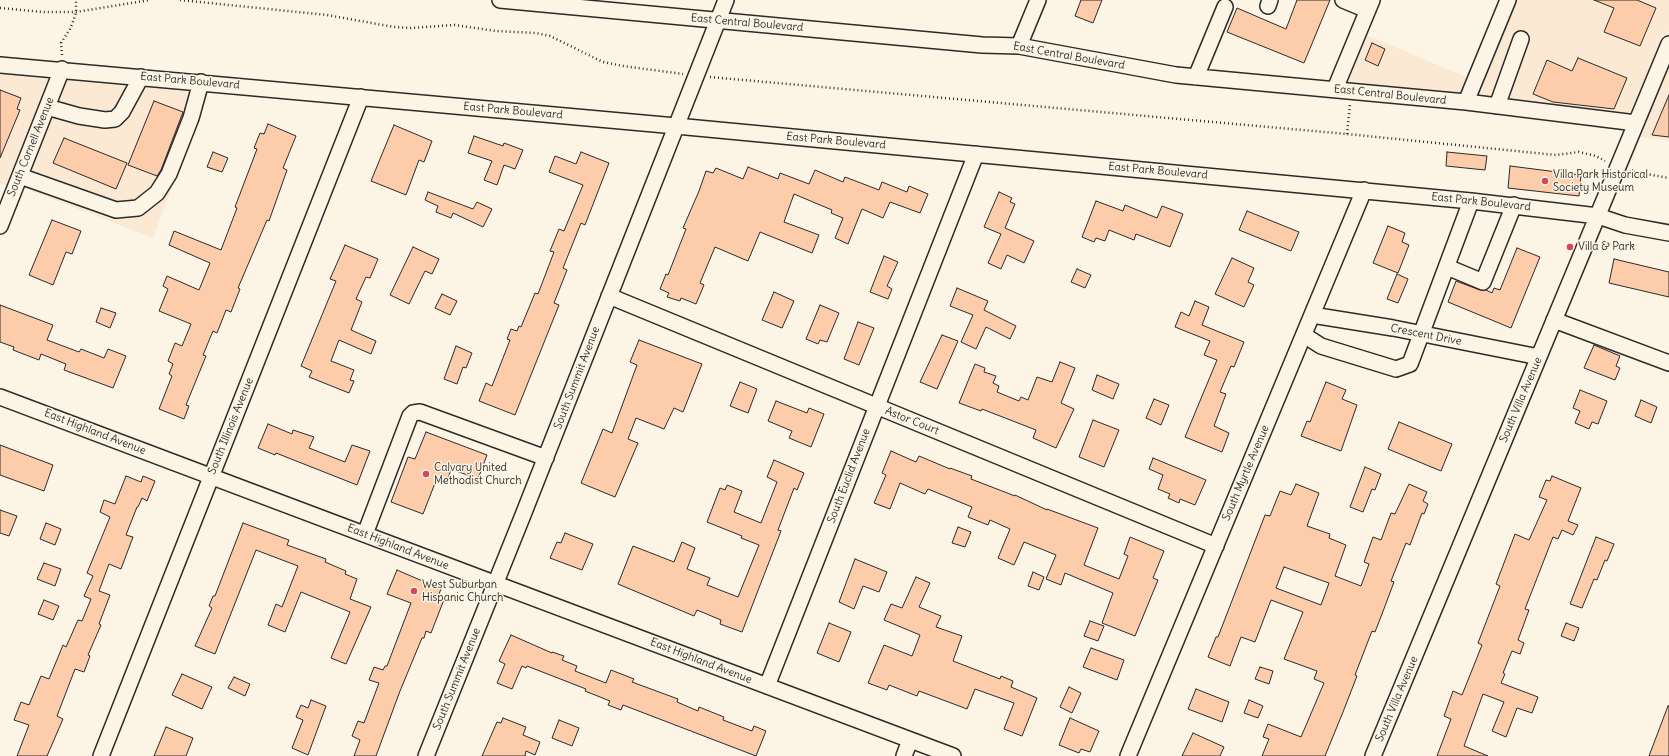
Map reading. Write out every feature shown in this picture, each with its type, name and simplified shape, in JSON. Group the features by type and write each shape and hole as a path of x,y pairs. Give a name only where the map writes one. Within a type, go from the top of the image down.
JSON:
{"street":[{"name":"East Central Boulevard","path":"500,0 982,45 1019,46 1176,75 1466,102 1636,123"},
{"name":"South Summit Avenue","path":"426,756 546,458 726,0"},
{"path":"1019,46 1038,0"},
{"path":"1335,89 1370,5 1343,0"},
{"path":"1466,102 1508,0"},
{"path":"1196,77 1225,7"},
{"path":"1497,106 1522,39"},
{"name":"South Villa Avenue","path":"1373,756 1669,44"},
{"name":"East Park Boulevard","path":"0,65 62,69 1514,205 1598,216 1625,225 1669,233"},
{"name":"South Cornell Avenue","path":"0,226 6,193 20,176 62,69"},
{"path":"47,107 79,116 105,120 115,118 122,112 141,77"},
{"path":"20,176 116,210 138,208 157,193 169,174 190,118 201,82"},
{"name":"South Illinois Avenue","path":"101,756 362,97"},
{"name":"South Euclid Avenue","path":"766,686 976,154"},
{"name":"South Myrtle Avenue","path":"1128,756 1364,190"},
{"path":"1304,335 1321,346 1396,369 1410,364 1471,201"},
{"path":"1447,267 1483,282 1514,205"},
{"name":"Astor Court","path":"609,296 1216,546"},
{"name":"Crescent Drive","path":"1312,315 1539,357"},
{"path":"1554,320 1669,363"},
{"name":"East Highland Avenue","path":"0,397 953,756"},
{"path":"365,534 410,416 413,413 420,412 546,458"},
{"path":"904,756 910,740"}],"path":[{"path":"62,69 61,43 70,29 76,12 76,0"},
{"path":"0,8 42,12 76,12 150,0"},
{"path":"180,0 327,15 394,27 410,28 455,25 496,31 536,33 550,36 603,62 684,74"},
{"path":"704,76 1347,134 1556,155 1579,152 1596,156 1609,162"},
{"path":"1347,134 1351,100"},
{"path":"1625,169 1669,178"}],"shaded area":[{"path":"1513,0 1669,0 1669,31 1633,118 1471,99"},
{"path":"1362,33 1471,79 1464,97 1340,86"},
{"path":"1669,56 1669,141 1636,136"},
{"path":"0,70 209,89 153,238 21,187 0,184"}],"building":[{"path":"1081,0 1102,0 1093,23 1075,16"},
{"path":"1297,0 1330,0 1304,63 1227,32 1237,8 1286,29"},
{"path":"1594,0 1637,0 1656,8 1640,46 1604,32 1614,8"},
{"path":"1372,43 1385,49 1378,66 1365,60"},
{"path":"1578,58 1627,78 1614,109 1553,102 1533,94 1547,60 1572,71"},
{"path":"0,90 21,98 17,109 20,110 0,158"},
{"path":"1669,95 1669,137 1652,135"},
{"path":"154,101 183,112 161,170 157,176 128,165"},
{"path":"268,124 296,136 283,168 287,170 269,221 267,220 238,288 240,289 231,312 226,310 217,333 213,331 203,355 206,356 186,405 189,406 184,419 159,409 172,376 169,374 173,364 168,361 175,343 182,346 191,324 159,311 168,289 163,286 167,276 199,290 210,263 169,245 174,231 221,250 237,208 235,207 257,149 254,148 260,133 264,134"},
{"path":"394,125 432,141 424,162 419,160 406,195 371,181"},
{"path":"474,136 503,146 504,143 523,150 515,169 504,165 497,185 484,180 492,161 468,153"},
{"path":"64,138 127,163 116,189 53,163"},
{"path":"213,152 228,158 222,172 207,167"},
{"path":"581,152 609,163 585,225 581,223 563,268 567,270 554,303 559,305 515,415 479,401 486,383 492,386 510,340 507,339 511,329 517,331 519,326 521,327 535,293 538,294 554,252 550,251 559,229 564,231 583,185 549,172 555,156 576,164"},
{"path":"1447,152 1487,156 1485,170 1446,166"},
{"name":"Villa Park Historical Society Museum","path":"1510,166 1581,175 1579,196 1508,188"},
{"path":"748,167 778,179 780,173 809,184 815,170 843,182 845,177 879,190 882,182 907,192 909,186 928,194 920,213 890,202 883,218 862,209 848,244 835,238 843,218 831,213 832,210 794,194 784,222 819,235 812,253 760,232 748,261 715,247 700,283 704,285 696,304 681,298 680,301 667,297 669,293 660,289 666,274 668,275 686,229 683,228 706,171 713,173 716,168 743,179"},
{"path":"428,192 473,209 477,202 492,209 483,227 453,213 451,218 436,212 438,206 425,200"},
{"path":"999,192 1012,198 1010,202 1015,204 1005,228 1034,241 1024,263 1007,255 1001,269 988,263 1001,234 984,227"},
{"path":"1096,201 1123,211 1125,205 1157,218 1162,206 1183,214 1170,247 1136,234 1134,240 1109,230 1105,241 1096,238 1094,242 1082,237"},
{"path":"1247,211 1299,232 1291,251 1239,230"},
{"path":"52,220 81,231 72,254 66,252 53,285 29,275"},
{"path":"1388,226 1405,233 1402,242 1409,245 1398,273 1373,263"},
{"path":"345,245 378,259 370,278 366,277 356,299 362,302 351,330 376,341 371,354 339,340 331,361 354,370 350,380 354,381 349,393 309,377 312,371 301,366 336,281 330,279"},
{"path":"413,247 439,259 432,274 425,271 409,304 390,295"},
{"path":"1517,248 1540,257 1511,328 1448,302 1456,281 1492,293 1494,288 1500,290"},
{"path":"884,256 898,262 887,286 892,289 888,299 870,292"},
{"path":"1232,258 1254,268 1248,282 1254,285 1244,307 1215,294"},
{"path":"1614,259 1669,272 1669,297 1609,283"},
{"path":"1077,269 1091,275 1085,288 1071,282"},
{"path":"1397,274 1408,279 1398,303 1387,299"},
{"path":"957,288 988,301 984,310 1016,326 1010,339 986,327 976,349 961,342 973,315 950,306"},
{"path":"774,292 794,301 782,328 762,320"},
{"path":"442,294 457,301 450,315 435,308"},
{"path":"1195,301 1209,307 1202,325 1244,342 1234,367 1231,366 1220,392 1226,394 1214,426 1229,433 1222,452 1185,437 1217,360 1204,355 1210,341 1175,327 1181,312 1189,316"},
{"path":"0,305 53,325 47,340 79,352 81,349 104,358 108,349 126,356 113,388 64,370 66,364 41,354 39,360 13,350 14,347 0,342"},
{"path":"820,305 839,313 827,342 820,340 818,344 806,339"},
{"path":"101,308 116,313 110,328 96,322"},
{"path":"858,322 874,328 859,365 844,359"},
{"path":"942,335 958,341 937,389 920,382"},
{"path":"639,340 702,364 683,412 674,408 664,429 636,418 628,439 638,443 615,497 581,483 603,429 612,433 637,365 630,362"},
{"path":"1594,345 1620,356 1616,366 1620,368 1615,380 1584,368"},
{"path":"456,346 472,353 466,368 463,367 457,384 444,379"},
{"path":"1060,362 1075,368 1061,403 1074,409 1056,448 1033,438 1036,430 982,409 981,411 959,403 975,364 985,368 984,372 996,376 993,383 999,386 997,392 1019,401 1021,397 1028,400 1037,377 1052,382"},
{"path":"1097,375 1119,384 1113,399 1092,390"},
{"path":"740,382 757,389 748,413 730,406"},
{"path":"1326,382 1346,390 1342,399 1357,405 1341,451 1301,436 1307,421 1310,422"},
{"path":"1580,390 1607,401 1598,424 1592,422 1589,429 1575,423 1580,411 1573,408"},
{"path":"1154,399 1169,405 1161,425 1146,418"},
{"path":"1641,400 1657,407 1651,423 1635,416"},
{"path":"776,401 807,413 809,408 824,414 811,447 789,438 792,431 768,421"},
{"path":"1093,420 1119,430 1104,467 1079,457"},
{"path":"1399,422 1452,444 1441,471 1388,449"},
{"path":"268,424 292,434 293,430 314,437 309,448 345,462 352,445 370,451 357,485 276,453 275,455 258,448"},
{"name":"Calvary United Methodist Church","path":"426,432 487,455 478,479 451,469 447,482 437,478 423,514 391,502 408,457 415,459"},
{"path":"0,445 53,465 44,491 0,475"},
{"path":"891,451 916,462 919,456 950,469 972,476 971,479 1015,495 1047,510 1098,528 1084,565 1119,579 1128,556 1124,554 1130,537 1164,551 1153,578 1158,580 1135,636 1102,623 1113,593 1065,573 1061,585 1046,579 1056,555 1024,542 1014,565 998,558 1010,529 990,520 988,525 968,517 972,507 928,489 925,494 900,483 890,509 874,503 886,475 882,473"},
{"path":"1153,458 1206,480 1195,505 1180,499 1179,503 1168,498 1170,494 1158,489 1163,475 1149,469"},
{"path":"774,460 804,473 797,490 794,488 778,530 781,531 742,632 720,624 721,620 697,610 694,616 618,584 633,546 674,562 682,542 695,548 687,569 710,578 707,585 738,597 759,545 741,538 742,536 707,522 720,488 725,490 727,485 742,491 734,512 761,523 777,482 767,477"},
{"path":"1365,467 1381,474 1375,490 1372,489 1363,512 1350,507"},
{"path":"126,476 141,482 143,476 155,481 147,501 142,498 137,507 126,535 133,537 121,569 109,564 99,591 110,595 99,624 101,625 88,655 90,656 84,672 75,669 57,716 63,719 47,756 17,756 29,725 14,720 21,702 29,705 41,676 49,679 63,645 66,647 78,620 82,621 91,599 84,596 93,576 87,573 110,517 100,512 104,500 115,504"},
{"path":"1552,476 1581,488 1568,521 1578,525 1573,535 1562,530 1558,539 1553,537 1525,609 1529,610 1518,640 1524,643 1520,654 1512,651 1503,673 1505,674 1501,683 1538,697 1532,713 1517,708 1506,737 1492,731 1504,702 1483,694 1464,746 1488,756 1437,756 1451,719 1444,716 1453,691 1462,695 1482,645 1478,643 1500,586 1496,584 1515,534 1529,540 1547,500 1539,497 1546,480 1550,481"},
{"path":"1296,484 1319,493 1307,526 1330,534 1329,538 1346,545 1335,576 1361,586 1369,564 1364,562 1373,537 1381,540 1391,513 1395,514 1409,484 1427,492 1423,501 1428,504 1424,514 1422,513 1410,545 1406,543 1391,581 1394,582 1382,614 1375,632 1372,631 1355,675 1357,676 1325,756 1262,756 1269,739 1263,737 1268,724 1301,737 1324,683 1314,679 1317,671 1284,659 1303,612 1271,600 1255,642 1241,637 1230,666 1208,657 1216,637 1218,637 1265,515 1270,516 1280,491 1291,495","holes":["1284,567 1329,583 1321,605 1276,588"]},
{"path":"0,510 17,516 9,536 0,533"},
{"path":"46,523 61,529 55,545 40,539"},
{"path":"243,523 289,540 287,545 326,559 325,562 346,571 345,574 357,579 350,599 371,607 346,664 331,658 350,612 301,592 285,632 268,625 276,604 282,607 298,566 256,550 215,654 195,646 212,608 209,606 213,596 215,596"},
{"path":"958,527 971,532 965,547 952,543"},
{"path":"565,533 593,544 582,570 550,558 557,542 561,543"},
{"path":"1596,537 1614,544 1607,561 1605,560 1597,580 1594,579 1582,608 1570,604"},
{"path":"855,559 887,572 879,592 863,586 854,609 839,602"},
{"path":"44,563 61,569 55,586 37,579"},
{"path":"397,570 441,589 439,594 445,597 431,633 426,631 424,638 422,638 400,691 376,756 354,756 360,740 352,736 358,721 364,723 379,683 369,680 374,667 383,670 385,666 387,666 411,603 387,594"},
{"path":"1033,572 1044,577 1039,590 1028,586"},
{"path":"916,577 930,583 919,607 941,616 936,627 962,636 953,661 1000,679 1001,676 1013,681 1011,687 1037,698 1022,736 1004,729 1014,703 975,689 967,709 919,691 917,696 889,685 887,690 868,683 884,645 912,656 920,635 884,620 891,604 902,608"},
{"path":"44,600 59,606 53,620 38,614"},
{"path":"1090,621 1104,626 1098,641 1084,636"},
{"path":"829,623 851,632 839,662 817,653"},
{"path":"1566,623 1579,628 1574,641 1561,636"},
{"path":"511,635 552,653 564,656 562,660 577,666 575,671 606,683 611,670 634,679 632,682 678,699 677,702 698,711 699,707 724,717 723,720 752,731 754,726 766,731 756,756 623,705 621,710 608,705 610,701 585,691 586,689 527,666 526,668 522,666 512,689 497,683 505,664 499,661"},
{"path":"1091,648 1124,660 1117,680 1083,667"},
{"path":"1260,667 1273,671 1269,684 1255,679"},
{"path":"182,674 212,687 202,709 172,695"},
{"path":"234,677 250,684 245,696 228,688"},
{"path":"1069,687 1081,693 1072,713 1060,707"},
{"path":"1196,689 1229,702 1222,722 1188,709"},
{"path":"311,700 326,706 308,755 292,748 303,720 296,717 301,705 308,708"},
{"path":"1249,700 1263,706 1258,718 1244,713"},
{"path":"1668,706 1669,756 1649,756"},
{"path":"503,718 526,727 523,735 540,742 535,755 526,751 525,756 482,756 497,722 501,723"},
{"path":"1070,718 1099,731 1090,752 1081,749 1079,753 1059,745"},
{"path":"559,720 579,728 572,746 552,738"},
{"path":"166,727 193,738 186,756 154,756"},
{"path":"1193,733 1224,747 1220,756 1182,756"}],"place":[{"name":"Villa Park Historical Society Museum","path":"1545,181"},
{"name":"Villa & Park","path":"1570,247"},
{"name":"Calvary United Methodist Church","path":"426,474"},
{"name":"West Suburban Hispanic Church","path":"414,591"}]}
